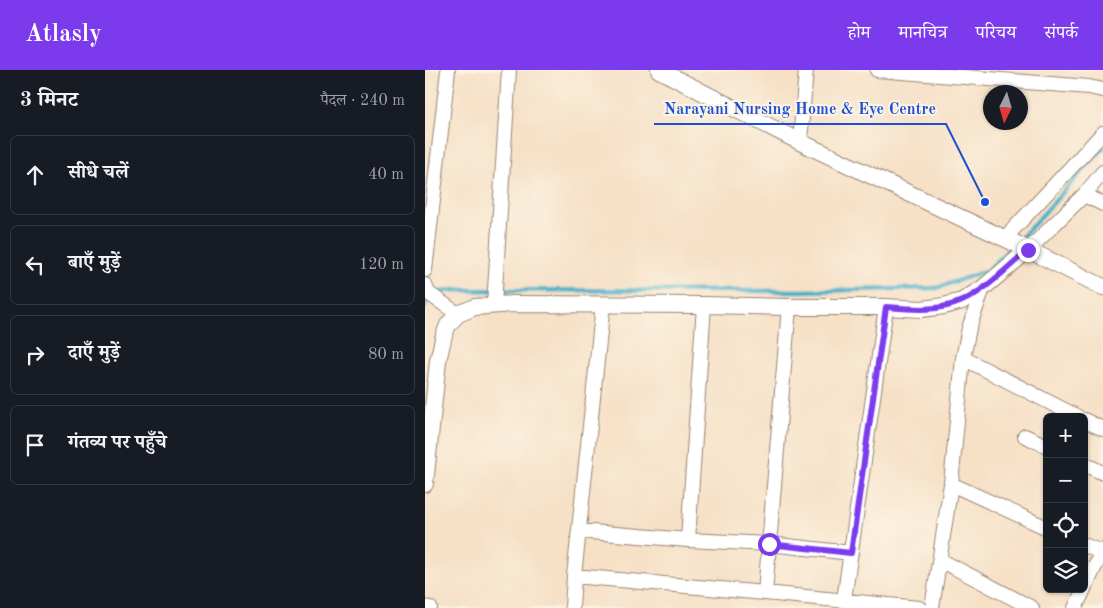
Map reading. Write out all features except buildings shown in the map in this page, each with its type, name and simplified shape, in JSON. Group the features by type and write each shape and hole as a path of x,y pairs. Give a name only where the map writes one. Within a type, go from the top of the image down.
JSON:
{"street":[{"path":"425,270 428,223 448,70"},
{"path":"494,305 509,70"},
{"path":"659,70 800,142 1103,287"},
{"path":"800,142 806,70"},
{"path":"877,70 1079,86 1103,90"},
{"path":"932,608 951,484 963,358 969,328 983,288 1103,133"},
{"path":"1016,244 1084,195 1103,172"},
{"path":"1084,195 1103,204"},
{"path":"425,285 428,293 458,314"},
{"path":"425,484 431,374 448,324 458,314 475,308 494,305 603,304 922,309 962,301 983,288"},
{"path":"572,608 603,304"},
{"path":"688,540 704,305"},
{"path":"765,593 789,307"},
{"path":"844,600 886,307"},
{"path":"963,358 1070,413"},
{"path":"1088,422 1103,429"},
{"path":"1025,436 1043,444"},
{"path":"1088,466 1103,473"},
{"path":"951,484 1043,526"},
{"path":"579,531 688,540 769,544 851,553"},
{"path":"1088,546 1103,552 1088,581"},
{"path":"940,560 1032,608"},
{"path":"575,576 919,608"},
{"path":"1075,608 1082,593"},
{"path":"425,607 431,608"}],"waterway":[{"path":"1018,241 1103,148"},
{"path":"425,307 425,303 436,293 452,290 803,291 937,288 988,270 1012,246"}],"place":[{"name":"Narayani Nursing Home & Eye Centre","path":"985,202"}],"route":[{"path":"769,544 851,553 886,307 922,309 962,301 983,288 1028,250"}]}
